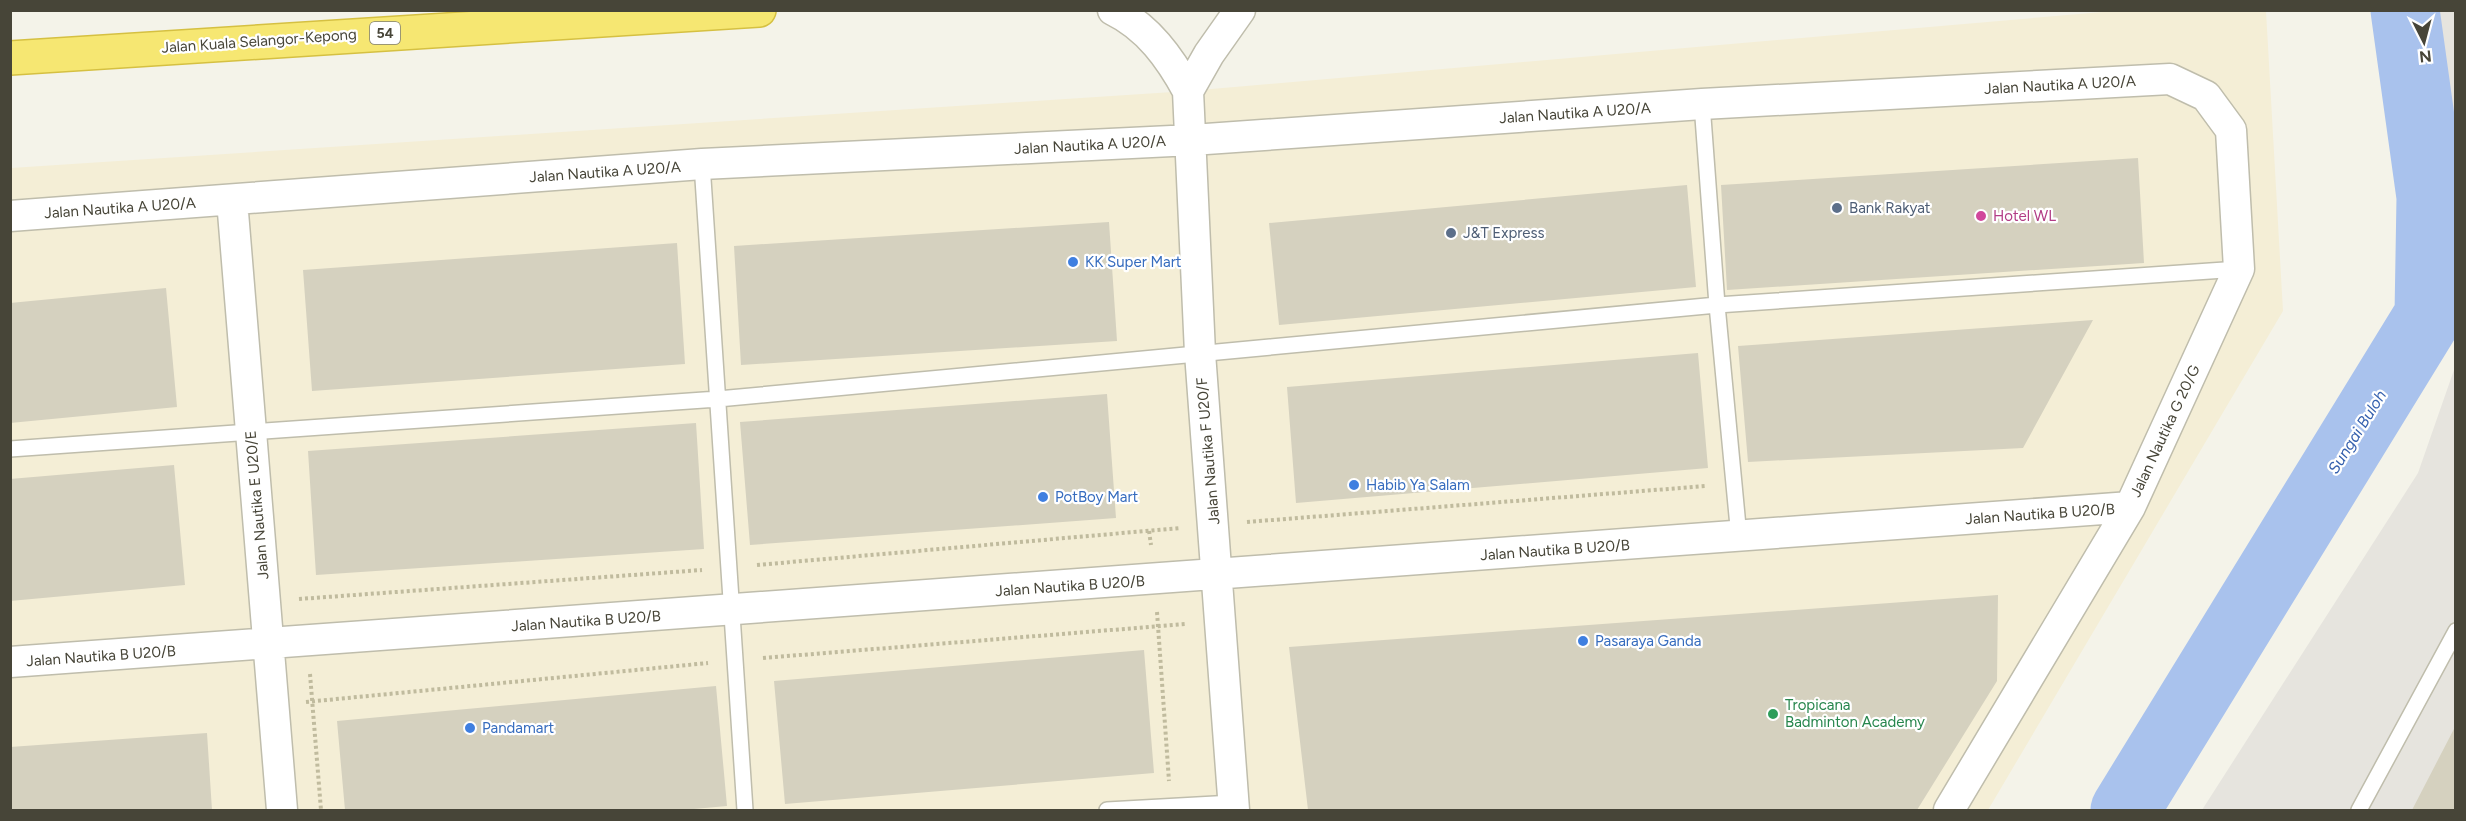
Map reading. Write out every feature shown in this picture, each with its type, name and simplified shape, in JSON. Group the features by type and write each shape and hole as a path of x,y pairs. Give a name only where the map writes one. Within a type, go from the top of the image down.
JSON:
{"highway":[{"name":"Jalan Kuala Selangor-Kepong","path":"10,58 759,10"}],"street":[{"name":"Jalan Nautika F U20/F","path":"1113,10 1126,16 1170,59 1188,91 1200,353 1218,573 1233,807"},
{"path":"1188,91 1209,54 1240,10"},
{"name":"Jalan Nautika A U20/A","path":"10,216 702,164 1192,140 1702,104 2170,79"},
{"name":"Jalan Nautika G 20/G","path":"1949,810 2130,507 2240,269 2231,130 2206,96 2170,79"},
{"name":"Jalan Nautika E U20/E","path":"232,200 282,810"},
{"name":"Jalan Nautika B U20/B","path":"10,662 2130,507"}],"lane":[{"path":"1702,104 1717,305 1739,537"},
{"path":"702,164 745,810"},
{"path":"10,449 718,399 1717,305 2240,269"},
{"path":"2359,810 2456,631"},
{"path":"1107,810 1171,806 1233,807"}],"path":[{"path":"265,601 729,568 1214,525 1734,483"},
{"path":"1149,531 1155,579 1171,806"},
{"path":"307,641 321,810"}],"shaded area":[{"path":"2114,11 2266,11 2283,311 1988,810 11,810 11,168 1188,91"},
{"path":"2438,11 2455,11 2455,162"},
{"path":"2455,367 2455,810 2202,810 2418,473"}],"building":[{"path":"2138,158 2144,263 1727,290 1721,185"},
{"path":"1687,185 1696,287 1279,325 1269,223"},
{"path":"1109,222 1117,341 741,365 734,246"},
{"path":"677,243 685,364 312,391 303,270"},
{"path":"166,288 177,407 10,423 10,303"},
{"path":"2093,320 2023,448 1748,462 1738,346"},
{"path":"1698,353 1708,468 1296,503 1287,387"},
{"path":"1107,394 1116,518 750,545 740,422"},
{"path":"696,423 704,549 316,575 308,451"},
{"path":"174,465 185,585 10,601 10,479"},
{"path":"1998,595 1997,681 1917,810 1308,810 1289,647"},
{"path":"1144,650 1154,773 785,804 774,681"},
{"path":"716,686 727,806 683,810 345,810 337,721"},
{"path":"2456,725 2456,810 2412,810"},
{"path":"207,733 212,810 10,810 10,747"}],"waterway":[{"name":"Sungai Buloh","path":"2125,810 2429,315 2431,197 2405,10"}],"place":[{"name":"Bank Rakyat","path":"1837,208"},
{"name":"Hotel WL","path":"1981,216"},
{"name":"J&T Express","path":"1451,233"},
{"name":"KK Super Mart","path":"1073,262"},
{"name":"Habib Ya Salam","path":"1354,485"},
{"name":"PotBoy Mart","path":"1043,497"},
{"name":"Pasaraya Ganda","path":"1583,641"},
{"name":"Tropicana Badminton Academy","path":"1773,714"},
{"name":"Pandamart","path":"470,728"}]}
